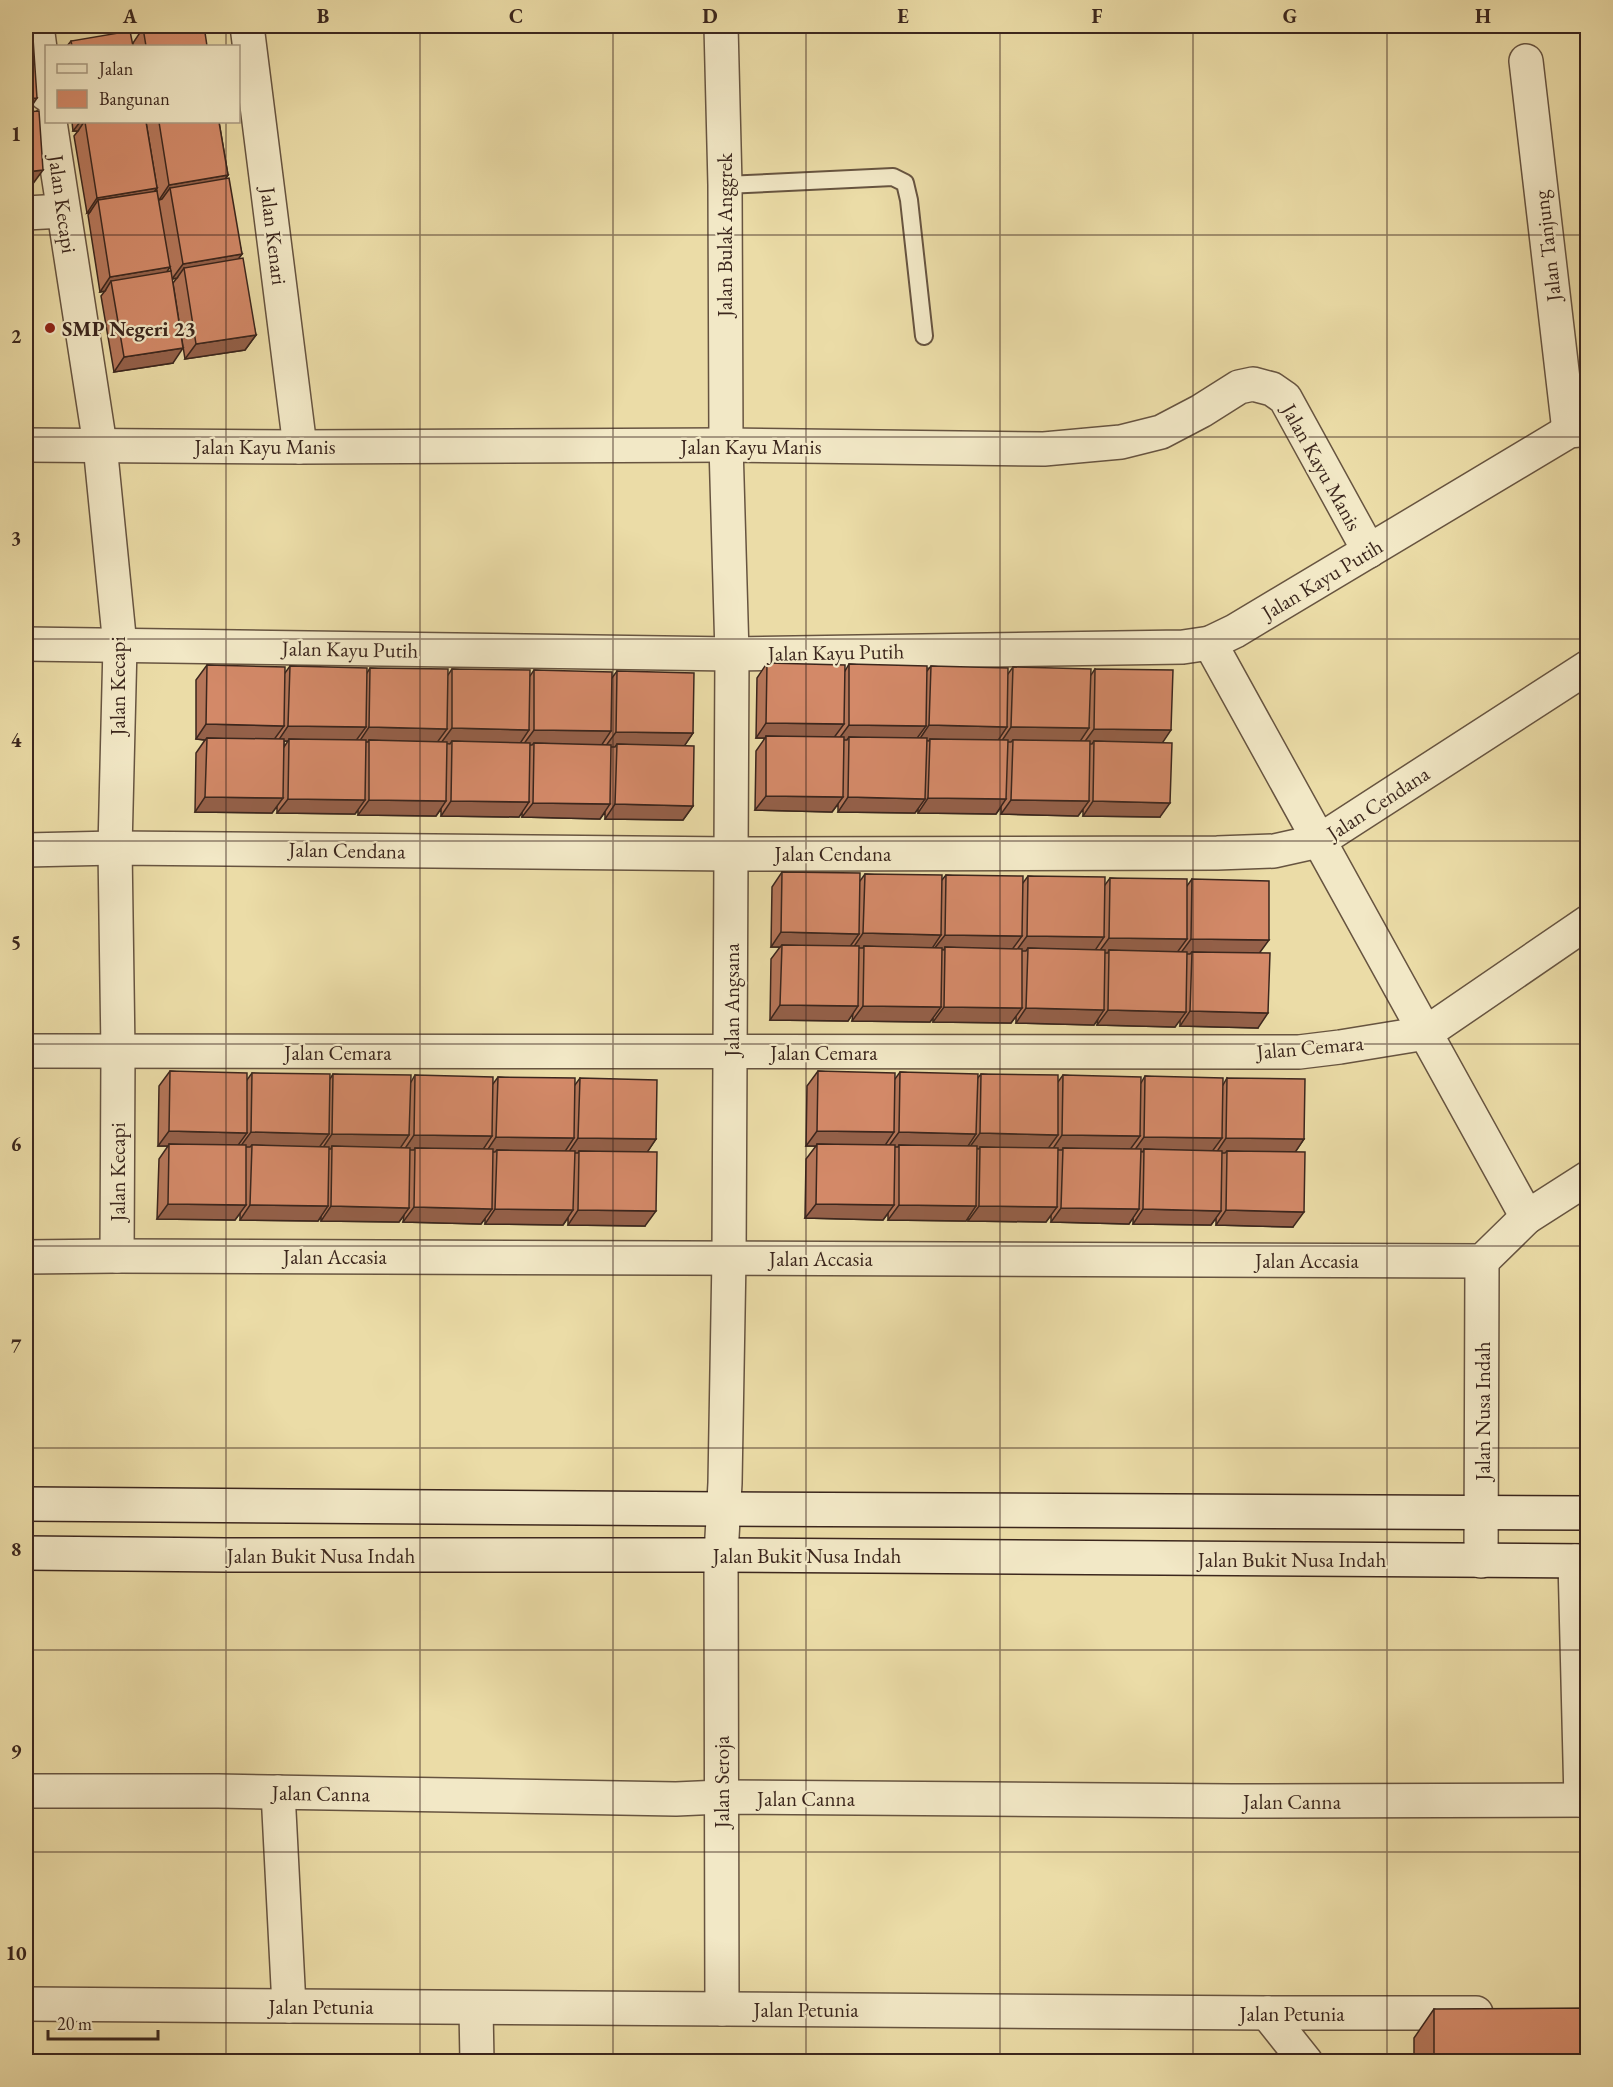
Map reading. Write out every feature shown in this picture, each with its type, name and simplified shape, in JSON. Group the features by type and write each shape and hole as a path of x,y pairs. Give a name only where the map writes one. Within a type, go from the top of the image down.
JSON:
{"street":[{"path":"37,26 45,86"},
{"name":"Jalan Kenari","path":"247,26 300,447"},
{"name":"Jalan Bulak Anggrek","path":"721,26 725,185 726,445"},
{"name":"Jalan Tanjung","path":"1526,61 1578,430"},
{"name":"Jalan Kecapi","path":"50,123 100,445 120,646 115,848 118,1052 117,1256"},
{"path":"26,213 63,211"},
{"name":"Jalan Kayu Manis","path":"26,445 300,447 726,445 1044,449 1121,442 1161,432 1239,387 1253,384 1272,389 1285,398 1369,550"},
{"name":"Jalan Kayu Putih","path":"26,644 732,654 1183,647 1210,643 1235,631 1369,550 1578,430"},
{"name":"Jalan Angsana","path":"721,1555 729,1257 732,854 732,654 726,445"},
{"path":"1210,643 1527,1217"},
{"name":"Jalan Cendana","path":"26,850 115,848 732,854 1274,850 1319,841 1587,667"},
{"name":"Jalan Cemara","path":"26,1051 1299,1052 1426,1032 1587,922"},
{"path":"1482,1260 1527,1217 1587,1179"},
{"name":"Jalan Accasia","path":"26,1257 1482,1260"},
{"name":"Jalan Nusa Indah","path":"1481,1561 1482,1260"},
{"path":"26,1504 1587,1513"},
{"name":"Jalan Bukit Nusa Indah","path":"26,1553 1581,1561"},
{"name":"Jalan Seroja","path":"721,1555 722,2009"},
{"path":"1581,1561 1584,1800"},
{"name":"Jalan Canna","path":"26,1791 278,1792 676,1799 721,1797 1232,1801 1584,1800"},
{"path":"278,1792 289,2006"},
{"name":"Jalan Petunia","path":"26,2004 1504,2013"},
{"path":"476,2008 477,2061"},
{"path":"1267,2013 1306,2061"}],"lane":[{"path":"725,185 893,177 905,183 909,200 924,336"}],"building":[{"path":"204,26 207,45 146,45 143,28"},
{"path":"130,31 133,45 72,45 71,41"},
{"path":"33,38 37,98 26,99 26,39"},
{"path":"39,111 43,170 26,172 26,112"},
{"path":"85,123 146,123 157,188 97,198"},
{"path":"159,123 219,123 228,175 169,185"},
{"path":"229,178 242,254 183,264 170,188"},
{"path":"157,191 170,267 110,277 98,200"},
{"path":"243,258 256,335 196,344 184,268"},
{"path":"171,271 183,348 124,357 111,281"},
{"path":"767,663 845,665 844,724 766,723"},
{"path":"849,664 927,666 926,726 849,725"},
{"path":"207,665 285,667 284,726 206,724"},
{"path":"290,666 367,668 366,727 288,726"},
{"path":"931,666 1008,668 1007,727 929,725"},
{"path":"1013,667 1091,669 1089,728 1011,727"},
{"path":"370,668 448,669 447,729 369,727"},
{"path":"452,669 530,670 529,730 452,728"},
{"path":"1095,669 1173,670 1171,730 1094,729"},
{"path":"534,670 612,672 611,731 534,730"},
{"path":"617,671 694,673 693,733 616,732"},
{"path":"766,736 844,737 843,797 766,796"},
{"path":"849,737 927,738 925,799 848,797"},
{"path":"207,738 284,739 283,798 205,797"},
{"path":"289,739 366,740 365,800 288,799"},
{"path":"930,739 1008,740 1006,799 928,798"},
{"path":"369,740 447,742 446,801 369,800"},
{"path":"1013,740 1090,741 1089,801 1011,800"},
{"path":"452,741 530,743 529,802 451,801"},
{"path":"1094,741 1172,743 1170,803 1093,801"},
{"path":"534,743 611,745 610,804 533,803"},
{"path":"617,744 694,746 693,806 615,804"},
{"path":"782,872 860,873 859,934 781,932"},
{"path":"865,874 942,875 941,935 863,933"},
{"path":"946,875 1023,876 1022,936 945,935"},
{"path":"1028,876 1105,877 1104,937 1027,936"},
{"path":"1110,878 1187,879 1187,939 1109,938"},
{"path":"1192,879 1269,881 1269,940 1191,939"},
{"path":"782,945 859,946 858,1006 780,1005"},
{"path":"864,946 942,948 941,1007 863,1006"},
{"path":"945,947 1022,949 1022,1008 944,1007"},
{"path":"1028,948 1105,950 1104,1010 1026,1008"},
{"path":"1109,950 1187,952 1186,1012 1108,1010"},
{"path":"1192,952 1270,953 1268,1013 1190,1011"},
{"path":"170,1071 247,1073 247,1133 169,1131"},
{"path":"818,1071 895,1073 894,1132 817,1131"},
{"path":"900,1072 978,1074 976,1134 899,1132"},
{"path":"252,1073 330,1074 329,1134 251,1132"},
{"path":"333,1074 411,1075 409,1135 332,1134"},
{"path":"981,1074 1058,1075 1058,1135 980,1133"},
{"path":"415,1075 493,1077 492,1136 414,1135"},
{"path":"1063,1075 1141,1077 1140,1136 1062,1135"},
{"path":"1145,1076 1223,1078 1222,1138 1144,1137"},
{"path":"498,1077 575,1078 574,1138 496,1137"},
{"path":"580,1078 657,1080 656,1139 578,1138"},
{"path":"1227,1078 1305,1079 1304,1139 1226,1138"},
{"path":"169,1144 246,1145 246,1205 168,1204"},
{"path":"817,1144 895,1145 894,1205 816,1204"},
{"path":"252,1145 329,1147 328,1206 250,1205"},
{"path":"899,1145 977,1146 976,1206 899,1205"},
{"path":"332,1146 410,1148 409,1208 331,1206"},
{"path":"980,1147 1058,1148 1057,1207 979,1206"},
{"path":"415,1148 493,1149 492,1209 414,1207"},
{"path":"1063,1148 1141,1149 1139,1209 1061,1208"},
{"path":"1144,1149 1222,1151 1221,1211 1143,1209"},
{"path":"497,1150 575,1151 573,1210 495,1209"},
{"path":"579,1151 657,1152 656,1211 578,1210"},
{"path":"1227,1151 1305,1152 1304,1212 1226,1210"},
{"path":"1587,2008 1587,2061 1434,2061 1434,2009"}],"place":[{"name":"SMP Negeri 23","path":"50,328"}]}
